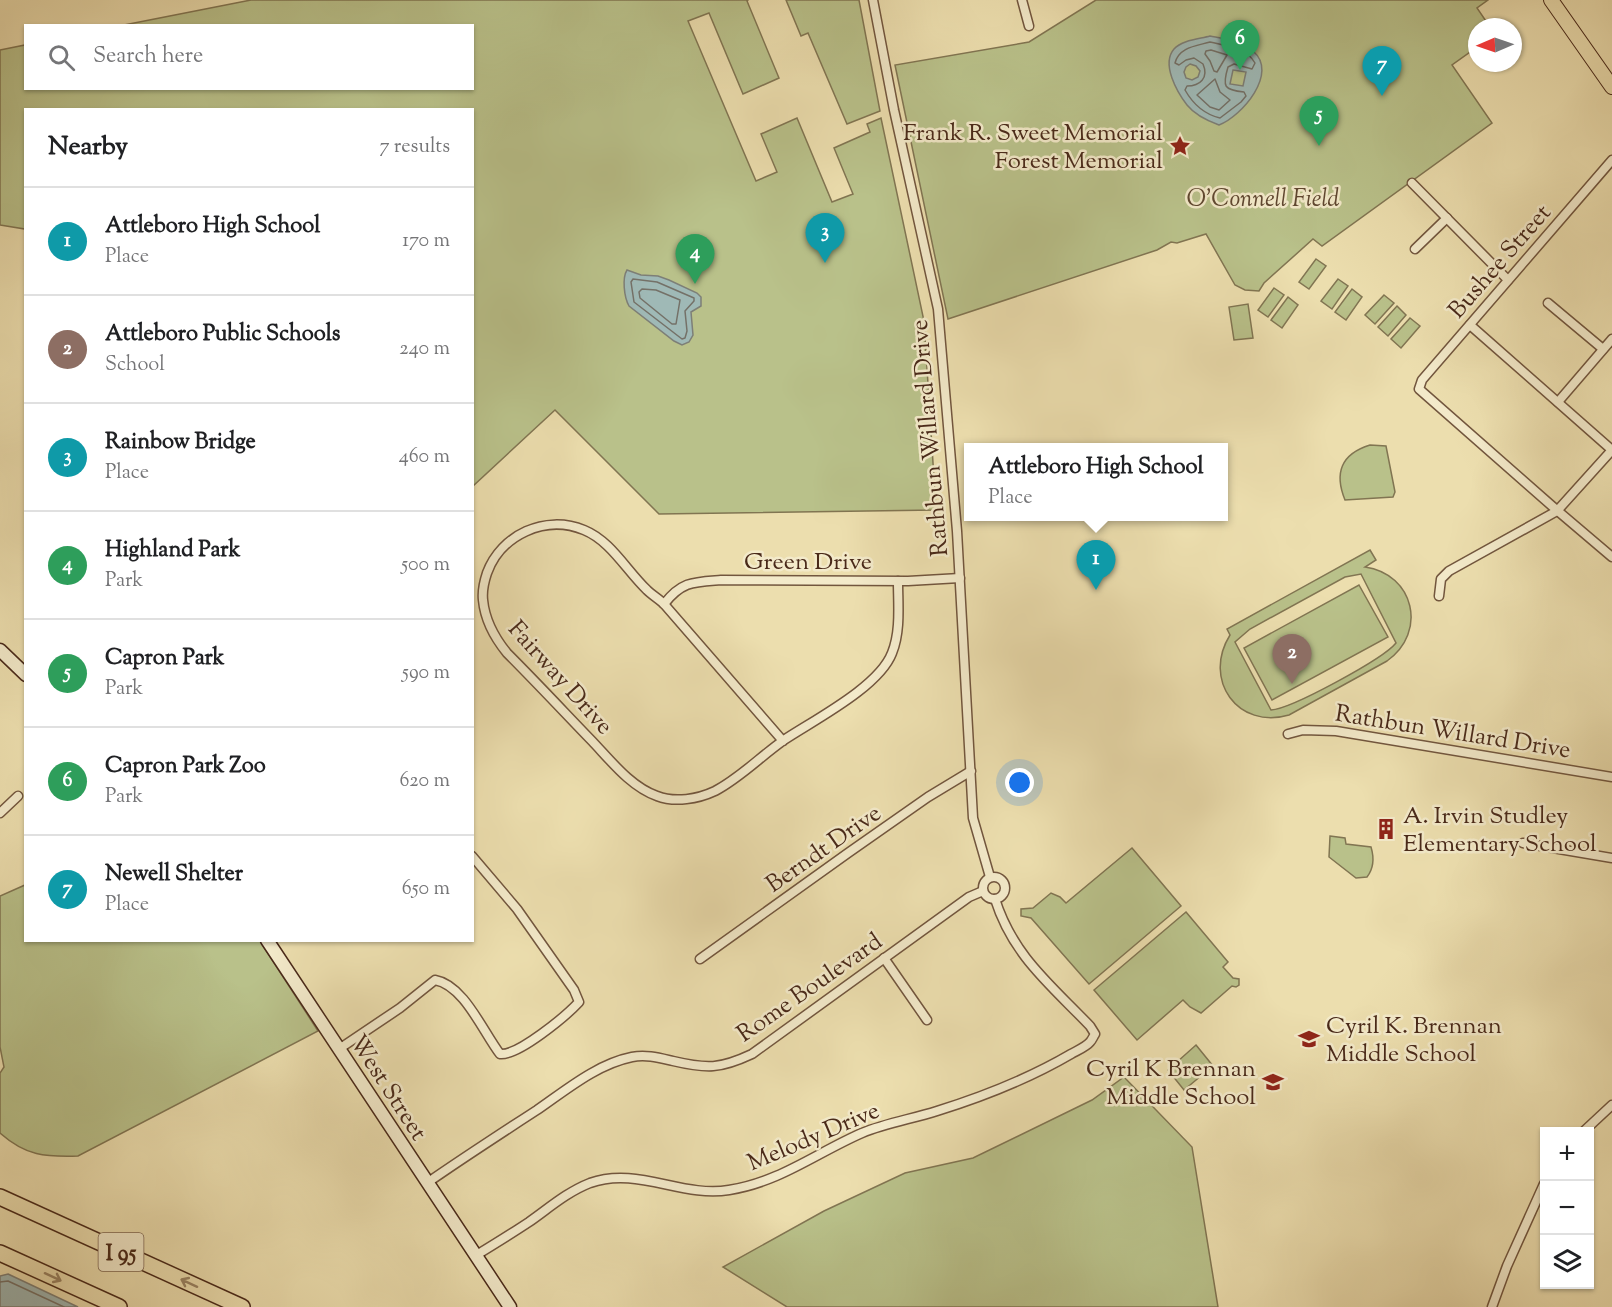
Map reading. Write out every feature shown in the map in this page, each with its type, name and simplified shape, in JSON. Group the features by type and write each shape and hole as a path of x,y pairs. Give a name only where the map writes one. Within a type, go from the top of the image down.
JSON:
{"highway":[{"path":"1551,0 1612,87"},
{"name":"I 95","path":"0,1197 242,1307"},
{"name":"I 95","path":"0,1253 119,1307"}],"main road":[{"path":"0,650 24,673"},
{"name":"West Street","path":"268,942 510,1307"}],"street":[{"name":"Rathbun Willard Drive","path":"873,0 892,102 938,309 960,578 973,818 990,877 1000,878 1003,882 1003,894 995,899"},
{"path":"1022,0 1029,26"},
{"name":"Bushee Street","path":"1557,511 1419,389 1422,380 1612,160"},
{"path":"1412,183 1508,280"},
{"path":"1415,249 1447,218"},
{"path":"1548,303 1603,349"},
{"path":"1439,596 1441,579 1449,571 1557,511 1612,450 1470,325"},
{"path":"1558,402 1612,339"},
{"path":"1557,511 1612,557"},
{"name":"Fairway Drive","path":"783,741 664,604 646,590 601,540 584,530 561,525 543,525 522,533 506,543 492,560 484,581 482,598 492,633 507,653 618,768 642,789 659,797 677,800 695,798 715,791 880,673 892,654 898,626 898,581"},
{"name":"Green Drive","path":"664,604 676,590 694,582 721,580 898,581 960,578"},
{"name":"Rathbun Willard Drive","path":"1288,734 1303,730 1336,731 1612,777"},
{"name":"Berndt Drive","path":"699,959 936,792 971,771"},
{"path":"0,813 18,796"},
{"path":"1523,843 1612,858"},
{"path":"339,1049 400,1008 435,980 443,981 455,988 500,1054 507,1055 524,1045 566,1016 579,1002 574,990 517,909 474,858"},
{"path":"990,877 984,882 983,891 986,896 995,899"},
{"name":"Rome Boulevard","path":"427,1183 579,1082 616,1061 635,1056 652,1056 694,1066 712,1067 731,1064 741,1059 790,1027 969,897 983,891"},
{"name":"Melody Drive","path":"475,1256 565,1196 590,1184 612,1177 628,1177 703,1192 726,1191 756,1185 785,1173 864,1132 936,1111 1040,1070 1090,1042 1095,1034 1017,948 995,899"},
{"path":"884,958 927,1020"},
{"path":"1587,1127 1612,1105"},
{"path":"1492,1307 1504,1273 1540,1195"}],"green space":[{"path":"251,0 748,0 779,78 743,94 709,13 688,21 756,181 777,172 761,134 797,118 832,202 853,194 834,148 870,132 867,124 881,118 924,321 936,510 659,514 555,410 474,485 474,108 24,108 24,229 0,225 0,50 24,45 24,90 474,90 474,24 129,24"},
{"path":"786,0 859,0 880,111 847,124 808,33 801,36"},
{"name":"O'Connell Field","path":"1096,0 1488,0 1477,8 1484,18 1468,18 1468,53 1452,65 1492,123 1322,246 1313,239 1264,283 1259,291 1245,290 1235,285 1206,234 1177,243 1171,242 1157,250 948,319 895,65 1029,42"},
{"path":"1316,259 1326,266 1309,289 1299,282"},
{"path":"1338,279 1348,286 1332,309 1321,301"},
{"path":"1274,288 1284,295 1268,317 1258,310"},
{"path":"1352,289 1362,297 1346,320 1335,312"},
{"path":"1384,295 1394,303 1375,324 1365,315"},
{"path":"1288,297 1298,305 1282,328 1271,320"},
{"path":"1248,304 1253,338 1234,340 1229,307"},
{"path":"1397,306 1406,315 1388,336 1378,327"},
{"path":"1410,318 1420,326 1401,348 1391,339"},
{"path":"1370,445 1386,446 1395,492 1393,497 1345,500 1340,481 1342,466 1352,454"},
{"path":"1370,550 1376,560 1365,567 1382,572 1395,581 1404,592 1410,606 1411,620 1408,635 1400,649 1387,661 1289,715 1271,718 1254,715 1241,708 1230,698 1223,684 1220,669 1222,652 1230,635 1227,629","holes":["1361,574 1396,643 1374,660 1336,682 1297,701 1271,710 1235,642 1250,629 1345,577"]},
{"path":"1359,585 1388,637 1272,700 1244,648"},
{"path":"1330,836 1345,838 1346,844 1371,847 1373,862 1367,877 1356,878 1329,857"},
{"path":"1132,848 1181,906 1089,984 1031,918 1021,916 1021,909 1033,908 1051,893 1066,903"},
{"path":"24,885 24,942 261,942 318,1031 78,1156 56,1156 27,1151 0,1133 0,1073 4,1067 0,1047 0,896"},
{"path":"1186,912 1228,962 1223,967 1233,978 1239,979 1239,985 1232,986 1201,1013 1183,1000 1137,1040 1094,990"},
{"path":"1196,1045 1213,1066 1184,1090 1168,1070"},
{"path":"1124,1077 1192,1147 1218,1307 787,1307 723,1267 824,1211 905,1173 973,1158 1092,1100"}],"water":[{"path":"1210,36 1227,39 1253,51 1260,60 1262,71 1260,82 1247,103 1238,113 1219,125 1206,120 1190,109 1175,86 1169,62 1170,55 1177,46","holes":["1190,64 1196,66 1200,71 1198,77 1192,80 1186,78 1184,72","1233,70 1246,72 1243,86 1230,84"]},
{"path":"627,270 669,280 701,297 701,306 691,312 693,335 689,342 682,345 674,341 629,306 624,288"},
{"path":"8,1274 78,1307 0,1307 0,1276"}],"place":[{"name":"Capron Park Zoo","path":"1240,70"},
{"name":"Newell Shelter","path":"1382,96"},
{"name":"Frank R. Sweet Memorial Forest Memorial","path":"1180,146"},
{"name":"Capron Park","path":"1319,146"},
{"name":"Rainbow Bridge","path":"825,263"},
{"name":"Highland Park","path":"695,284"},
{"name":"Attleboro High School","path":"1096,590"},
{"name":"Attleboro Public Schools","path":"1292,684"},
{"name":"A. Irvin Studley Elementary School","path":"1386,829"},
{"name":"Cyril K. Brennan Middle School","path":"1309,1039"},
{"name":"Cyril K Brennan Middle School","path":"1273,1082"}]}
